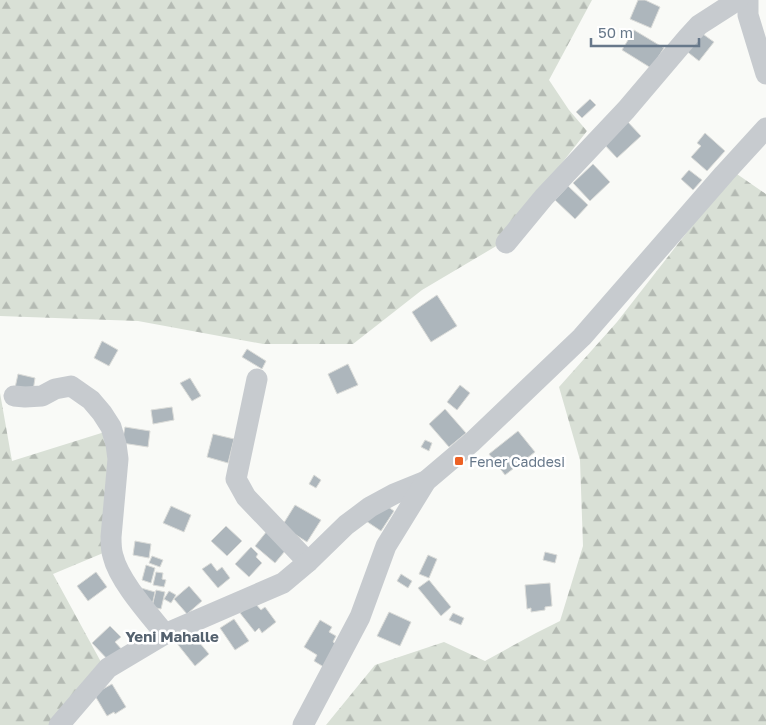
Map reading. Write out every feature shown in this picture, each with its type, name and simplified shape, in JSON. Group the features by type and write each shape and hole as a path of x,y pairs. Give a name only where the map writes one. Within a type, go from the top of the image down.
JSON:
{"street":[{"path":"506,243 544,197 626,110 699,25 738,0"},
{"path":"748,0 748,15 766,74"},
{"path":"303,725 360,617 386,546 426,481 472,442 582,337 766,128"},
{"path":"257,379 236,479 246,498 308,562"},
{"path":"14,396 42,396 55,389 71,386 91,400 111,427 118,459 111,537 113,558 129,588 165,634"},
{"path":"58,725 108,668 165,634 283,583 370,507 394,494 426,481"}],"green space":[{"path":"0,0 592,0 549,80 569,110 587,131 498,245 422,290 353,344 263,344 138,321 0,316"},
{"path":"734,172 766,194 766,725 326,725 375,665 444,642 485,661 560,621 583,546 580,460 559,387 617,322"},
{"path":"0,393 12,461 111,430 108,551 53,574 101,662 53,725 0,725"}],"building":[{"path":"638,0 645,0 660,7 651,28 630,19"},
{"path":"634,30 664,48 651,68 622,50"},
{"path":"700,32 714,42 699,61 685,50"},
{"path":"590,99 596,105 582,118 576,112"},
{"path":"626,120 641,136 617,158 602,142"},
{"path":"705,133 725,151 707,171 691,157 701,146 697,143"},
{"path":"593,164 610,182 590,201 573,183"},
{"path":"689,170 702,180 693,190 681,179"},
{"path":"568,186 588,205 575,219 555,200"},
{"path":"437,295 457,326 431,342 412,312"},
{"path":"102,341 118,350 109,366 94,358"},
{"path":"247,349 266,361 262,369 242,357"},
{"path":"348,364 358,385 337,394 328,374"},
{"path":"18,374 35,378 33,391 15,388"},
{"path":"190,378 201,396 192,401 180,383"},
{"path":"460,385 470,393 457,410 447,402"},
{"path":"172,407 174,420 153,424 151,410"},
{"path":"445,409 466,433 449,447 429,424"},
{"path":"125,427 150,431 148,447 122,443"},
{"path":"518,431 535,452 505,475 489,454"},
{"path":"213,434 234,439 228,463 207,457"},
{"path":"425,440 432,443 429,451 421,447"},
{"path":"314,475 321,480 316,488 309,484"},
{"path":"384,504 394,511 381,531 366,521"},
{"path":"295,505 321,520 307,542 282,526"},
{"path":"171,506 191,515 184,532 163,523"},
{"path":"226,526 242,541 227,556 211,541"},
{"path":"267,531 285,551 275,563 255,546"},
{"path":"135,541 151,544 149,558 133,555"},
{"path":"251,547 258,554 256,557 262,563 249,577 235,564"},
{"path":"545,552 557,555 555,563 543,560"},
{"path":"428,555 437,559 429,578 419,574"},
{"path":"152,556 163,560 160,567 149,563"},
{"path":"211,563 217,571 222,567 230,578 218,588 202,569"},
{"path":"146,565 155,568 151,583 142,580"},
{"path":"96,572 107,587 88,601 77,586"},
{"path":"156,572 163,573 162,579 166,580 164,587 153,585"},
{"path":"401,574 412,581 408,588 397,581"},
{"path":"429,580 451,607 441,616 418,588"},
{"path":"550,583 552,606 545,607 545,610 531,612 531,608 527,609 525,585"},
{"path":"189,586 202,601 187,614 174,599"},
{"path":"141,588 155,592 151,610"},
{"path":"156,590 165,592 161,609 152,607"},
{"path":"169,591 176,595 171,603 164,599"},
{"path":"254,602 261,610 265,607 276,622 262,633 259,628 255,632 240,613"},
{"path":"389,612 411,622 400,646 377,636"},
{"path":"453,613 464,618 461,625 449,620"},
{"path":"234,619 249,641 235,650 220,628"},
{"path":"320,620 332,627 329,632 336,636 333,642 336,644 327,669 314,661 317,655 304,647"},
{"path":"110,626 121,637 115,642 124,652 111,663 92,643"},
{"path":"188,629 209,654 195,666 171,636"},
{"path":"112,684 126,707 115,714 114,712 107,716 94,694"}],"place":[{"name":"Fener Caddesi","path":"459,461"}],"district":[{"name":"Yeni Mahalle","path":"172,636"}]}
